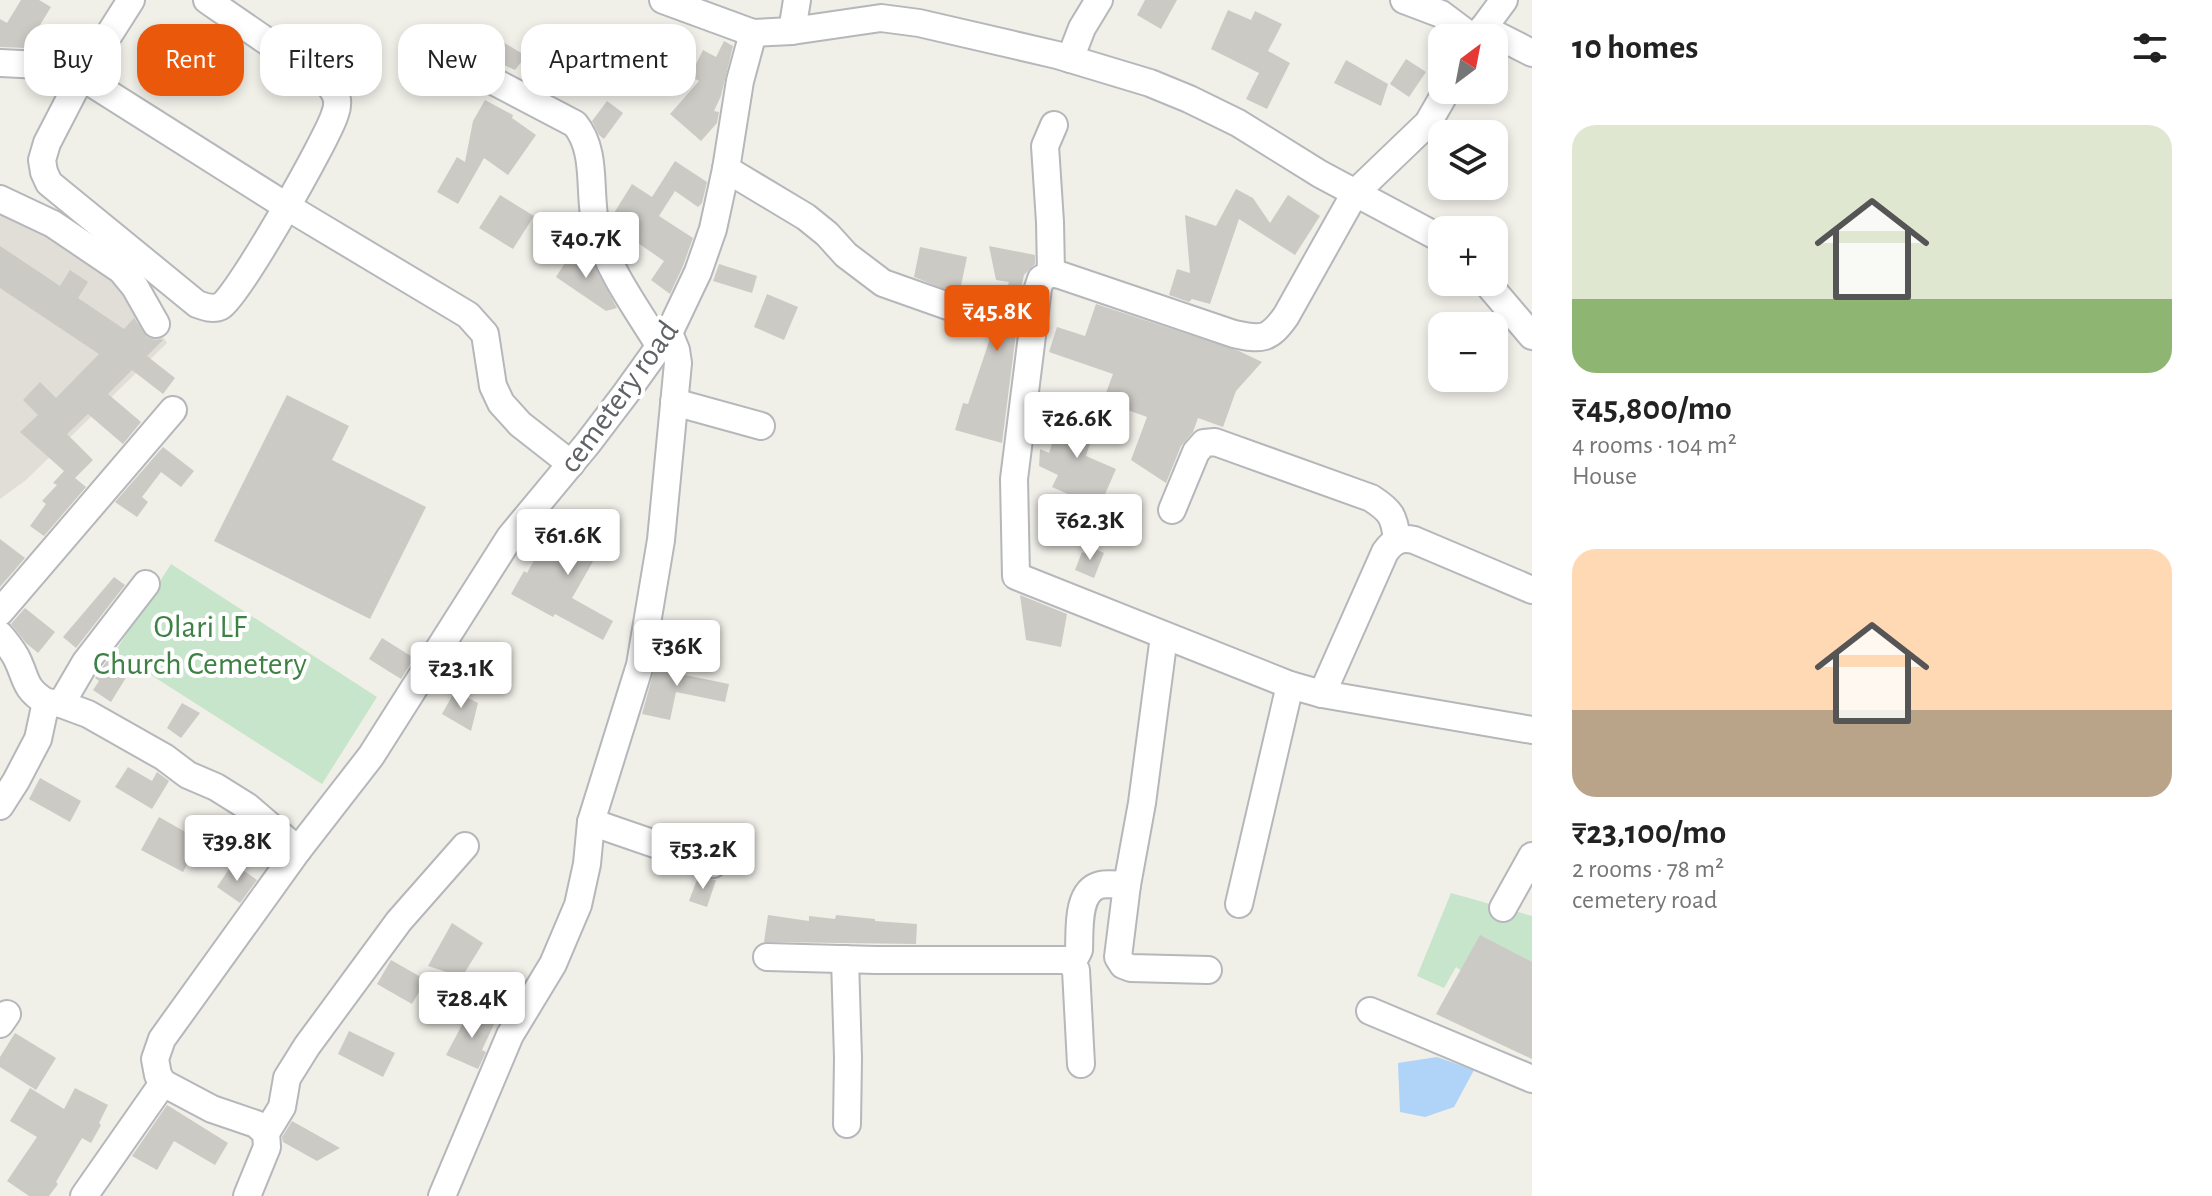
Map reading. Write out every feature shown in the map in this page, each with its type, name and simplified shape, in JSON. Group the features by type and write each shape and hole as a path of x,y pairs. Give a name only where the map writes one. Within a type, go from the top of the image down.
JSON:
{"street":[{"path":"116,24 131,0"},
{"path":"72,96 47,143 42,160 49,183 197,304 209,308 220,307 228,299 312,162 336,114 338,99 334,88 207,0"},
{"path":"663,0 753,33 792,31 881,18 919,23 1070,59 1150,83 1238,123 1320,174 1428,232"},
{"path":"792,31 797,0"},
{"path":"1070,59 1082,28 1099,0"},
{"path":"1404,0 1459,24"},
{"path":"1486,24 1504,0"},
{"name":"cemetery road","path":"163,1083 155,1059 162,1039 298,850 371,756 510,537 571,464 664,339 698,272 713,229 740,81 753,33"},
{"path":"1508,45 1532,53"},
{"path":"0,63 24,64"},
{"path":"442,1196 510,1035 553,964 578,905 587,864 591,822 640,665 661,540 678,363 676,350 622,285 604,251 596,227 588,147 582,134 575,124 505,87"},
{"path":"105,96 468,315 485,334 493,386 501,403 520,424 571,464"},
{"path":"1439,104 1428,123 1355,193 1286,316 1276,331 1266,337 1234,334 1060,275 1051,273 1041,279 1016,453 1016,576 1290,685 1322,694 1532,730"},
{"path":"1051,273 1045,146 1054,125"},
{"path":"726,169 806,217 855,263 883,283 948,306"},
{"path":"0,199 53,224 121,270 135,287 156,324"},
{"path":"1498,296 1532,336"},
{"path":"674,402 761,426"},
{"path":"0,612 173,410"},
{"path":"1172,510 1196,452 1204,443 1215,442 1371,498 1391,513 1397,539"},
{"path":"1322,694 1385,552 1397,539 1414,540 1532,590"},
{"path":"0,806 38,739 53,703 146,584"},
{"path":"0,635 16,657 34,695 88,714 164,757 188,775 216,787 248,807 298,850"},
{"path":"1164,636 1118,957 1123,965 1131,968 1208,970"},
{"path":"1239,904 1290,685"},
{"path":"591,822 713,864"},
{"path":"247,1196 267,1147 266,1133 282,1107 287,1078 399,921 465,846"},
{"path":"1503,908 1532,856"},
{"path":"767,957 1069,960 1079,950 1083,901 1088,893 1101,885 1127,885"},
{"path":"845,959 847,1124"},
{"path":"1069,960 1076,970 1081,1064"},
{"path":"1370,1011 1532,1079"},
{"path":"84,1196 163,1083 212,1109 256,1124 266,1133"}],"shaded area":[{"path":"0,210 52,230 125,280 167,343 26,480 0,499"}],"green space":[{"name":"Olari LF Church Cemetery","path":"171,564 377,697 322,784 115,652"},
{"path":"1451,893 1532,916 1532,1019 1456,967 1444,988 1417,976"}],"water":[{"path":"1437,1057 1474,1070 1454,1107 1425,1117 1400,1112 1398,1063"}],"building":[{"path":"21,0 39,0 51,7 41,24 24,24 24,48 0,47 0,19 7,23"},
{"path":"1145,0 1177,0 1161,29 1137,15"},
{"path":"1228,10 1251,20 1255,11 1282,24 1268,51 1290,63 1267,109 1246,99 1259,73 1211,49"},
{"path":"724,41 733,46 721,96 714,111 719,112 717,123 701,141 670,114 686,96 696,96 699,81 696,79 696,64 703,50 716,57"},
{"path":"505,43 521,53 521,62 515,70 505,65"},
{"path":"1406,59 1426,72 1409,97 1390,84"},
{"path":"1346,60 1388,84 1381,106 1334,83"},
{"path":"485,100 513,115 512,118 536,135 508,175 484,158 458,204 437,192 457,157 465,162 473,121"},
{"path":"607,101 623,113 604,139 592,121"},
{"path":"675,161 707,182 702,203 698,207 675,191 659,216 693,238 670,294 651,280 664,261 612,225 611,218 632,184 652,197"},
{"path":"1236,189 1253,198 1270,223 1288,195 1320,216 1295,255 1239,219 1210,304 1192,299 1189,302 1169,295 1177,269 1190,273 1185,215 1216,226"},
{"path":"500,195 534,216 513,249 479,228"},
{"path":"0,246 60,286 70,270 88,282 78,298 124,329 134,318 147,337 163,340 147,356 175,378 163,394 132,370 108,394 141,422 123,444 88,414 67,434 93,460 75,478 86,487 44,536 30,526 46,504 42,501 57,485 53,483 64,471 20,432 38,415 23,400 40,382 56,398 99,354 0,288"},
{"path":"989,246 1035,255 1035,264 1024,275 1018,302 1002,443 955,430 963,403 968,404 1009,282 996,280"},
{"path":"920,247 967,257 959,295 914,277"},
{"path":"574,249 592,261 617,308 606,311 556,277"},
{"path":"719,264 757,276 752,293 713,281"},
{"path":"767,294 798,307 784,340 754,327"},
{"path":"1096,304 1239,351 1262,362 1236,391 1223,427 1198,418 1193,432 1181,446 1166,483 1131,460 1147,417 1103,401 1113,374 1049,352 1057,327 1085,336"},
{"path":"287,395 349,426 332,460 426,507 370,619 214,541"},
{"path":"1064,407 1098,418 1086,456 1116,469 1099,508 1052,487 1058,475 1039,466 1040,449 1049,453"},
{"path":"163,447 194,471 181,487 161,472 142,497 148,502 137,517 115,502"},
{"path":"590,510 619,528 608,547 603,544 572,598 613,621 603,640 511,594 541,548 560,559"},
{"path":"0,539 25,558 0,587"},
{"path":"1091,547 1104,553 1094,578 1075,570 1082,552 1088,554"},
{"path":"114,577 125,585 76,648 63,637"},
{"path":"1020,595 1067,614 1061,647 1026,640"},
{"path":"25,608 55,632 38,653 11,624"},
{"path":"382,638 414,658 401,679 369,659"},
{"path":"658,656 682,662 680,674 729,684 725,702 676,692 670,720 642,714"},
{"path":"109,658 130,671 111,702 93,690 99,681 95,678"},
{"path":"455,691 478,703 471,731 442,714"},
{"path":"182,703 200,713 181,738 167,728"},
{"path":"128,767 152,781 157,772 169,781 152,809 115,787"},
{"path":"40,778 81,801 70,822 29,799"},
{"path":"159,817 196,838 186,856 190,859 183,872 141,850"},
{"path":"233,863 257,880 240,903 217,887"},
{"path":"698,877 716,880 707,907 689,901"},
{"path":"768,915 809,921 809,916 835,919 836,915 917,924 916,944 764,942"},
{"path":"452,923 483,943 462,977 428,966"},
{"path":"1480,935 1532,962 1532,1059 1436,1014"},
{"path":"391,960 426,980 412,1004 377,984"},
{"path":"470,1010 495,1022 482,1050 486,1052 478,1069 446,1055"},
{"path":"349,1031 395,1053 383,1077 338,1054"},
{"path":"15,1033 56,1058 36,1090 0,1067 0,1057"},
{"path":"30,1088 64,1109 75,1088 108,1105 91,1143 82,1138 49,1196 29,1196 7,1181 37,1137 10,1121"},
{"path":"167,1105 228,1143 215,1165 174,1141 157,1170 132,1156"},
{"path":"292,1121 340,1148 317,1161 283,1142 282,1137"}]}
